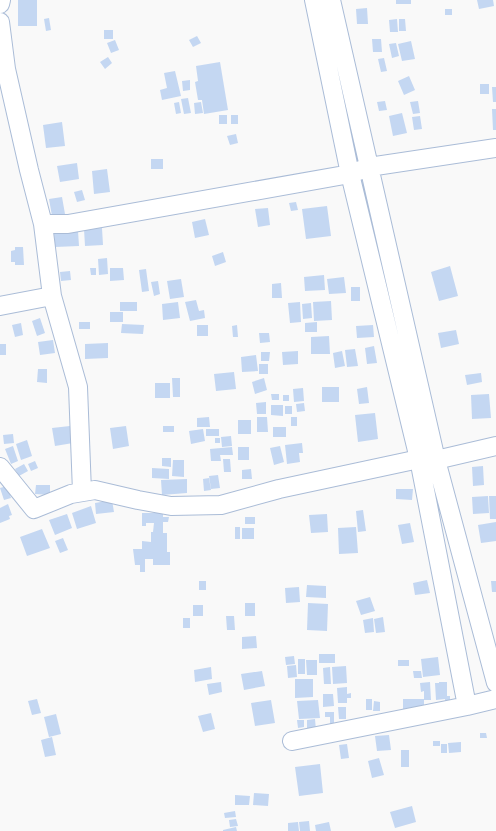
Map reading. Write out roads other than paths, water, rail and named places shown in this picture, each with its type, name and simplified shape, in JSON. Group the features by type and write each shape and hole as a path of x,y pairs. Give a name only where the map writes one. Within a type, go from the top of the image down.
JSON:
{"street":[{"path":"0,4 1,0"},
{"path":"314,0 350,174 427,460 496,683"},
{"path":"331,0 369,167 427,460 467,706"},
{"path":"0,22 3,75 43,224 52,296 78,386 82,492"},
{"path":"43,224 68,224 350,174 369,167 496,148"},
{"path":"0,306 52,296"},
{"path":"0,467 34,509 71,494 94,490 171,506 220,504 278,489 496,446"},
{"path":"292,741 467,706 496,698"}]}
